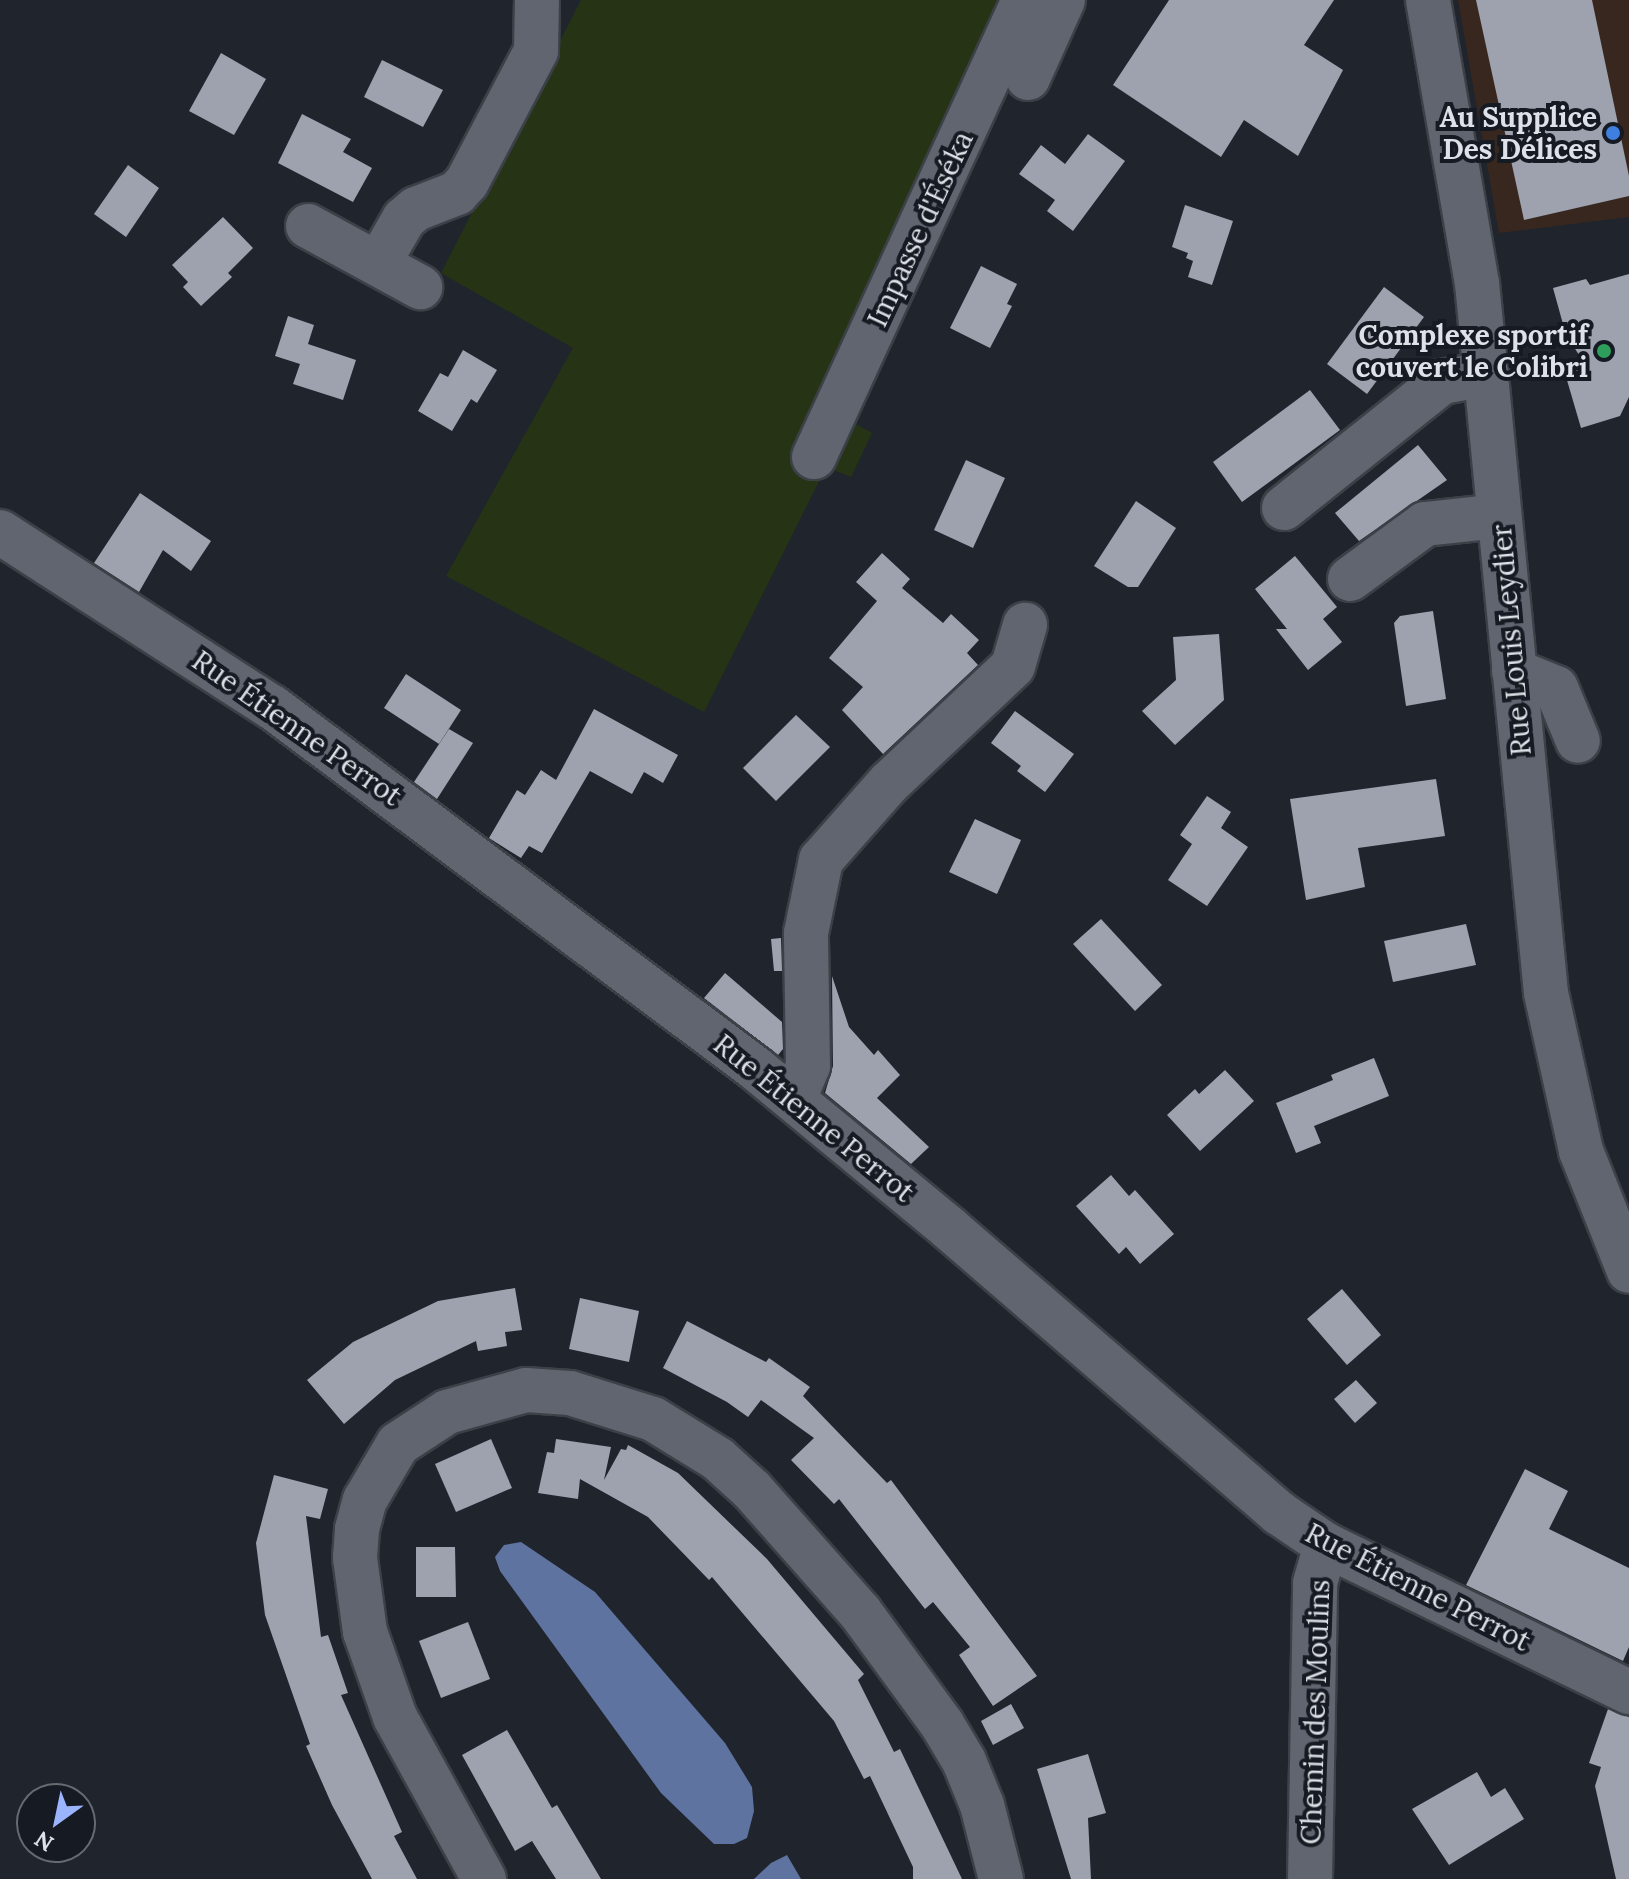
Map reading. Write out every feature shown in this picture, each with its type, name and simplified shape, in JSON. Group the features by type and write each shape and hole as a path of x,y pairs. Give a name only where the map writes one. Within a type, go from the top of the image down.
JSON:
{"street":[{"path":"378,264 404,219 416,209 457,193 467,182 536,51 537,0"},
{"name":"Impasse d'Éséka","path":"814,457 1024,0"},
{"path":"1028,78 1063,0"},
{"name":"Rue Louis Leydier","path":"1428,0 1477,283 1546,993 1581,1151 1629,1271"},
{"path":"308,226 420,287"},
{"path":"1284,508 1442,382 1486,374"},
{"path":"1350,579 1425,524 1499,516"},
{"name":"Rue Étienne Perrot","path":"0,532 285,716 794,1099 950,1229 1231,1474 1326,1545 1629,1692"},
{"path":"794,1099 808,1066 806,933 821,860 889,783 1013,666 1025,625"},
{"path":"1514,671 1556,688 1578,741"},
{"path":"484,1879 395,1717 365,1632 355,1558 357,1529 365,1500 398,1444 447,1412 526,1390 570,1393 653,1419 718,1459 752,1490 860,1612 942,1724 964,1761 982,1805 1001,1879"},
{"name":"Chemin des Moulins","path":"1310,1879 1315,1583 1326,1545"}],"shaded area":[{"path":"1458,0 1629,0 1629,217 1499,233"}],"green space":[{"path":"581,0 1039,0 850,421 872,433 851,477 826,467 704,712 446,576 573,348 441,273"}],"water":[{"path":"521,1542 595,1592 725,1743 752,1787 754,1811 747,1838 734,1844 714,1844 661,1793 500,1571 495,1557 504,1545"},
{"path":"787,1855 801,1879 754,1879 771,1863"}],"building":[{"path":"1169,0 1334,0 1304,45 1343,70 1298,156 1244,120 1221,157 1113,85"},
{"path":"1476,0 1592,0 1629,176 1629,196 1524,220"},
{"path":"221,53 266,79 234,135 189,111"},
{"path":"382,60 443,90 423,127 364,97"},
{"path":"302,114 351,139 343,152 372,168 353,202 278,163"},
{"path":"1088,134 1125,161 1073,231 1047,211 1055,200 1019,174 1041,145 1065,164"},
{"path":"128,165 159,188 126,237 94,214"},
{"path":"1185,205 1233,221 1212,285 1188,277 1193,261 1186,258 1188,253 1172,247"},
{"path":"223,217 253,248 228,273 232,277 201,306 183,287 188,282 172,265"},
{"path":"981,266 1017,284 1007,304 1012,306 990,348 950,328"},
{"name":"Complexe sportif couvert le Colibri","path":"1629,274 1629,397 1620,416 1581,428 1564,370 1581,358 1566,335 1553,288 1586,279 1590,285"},
{"path":"1384,287 1424,317 1367,394 1327,364"},
{"path":"288,316 314,325 308,344 356,360 343,400 293,384 300,364 275,356"},
{"path":"463,350 497,370 477,403 471,399 452,431 418,411 440,373 448,377"},
{"path":"1310,390 1340,430 1242,502 1213,462"},
{"path":"1418,445 1447,480 1359,541 1335,513"},
{"path":"966,460 1005,478 973,548 934,530"},
{"path":"140,493 211,541 191,571 163,550 139,592 94,563"},
{"path":"1136,501 1176,528 1138,587 1128,587 1094,566"},
{"path":"882,553 910,579 902,588 943,623 951,614 979,640 967,653 978,665 883,754 842,710 863,687 829,658 877,601 856,582"},
{"path":"1295,556 1337,607 1323,619 1342,642 1308,670 1276,629 1287,629 1255,589"},
{"path":"1433,611 1446,699 1406,706 1394,623 1400,616"},
{"path":"1219,634 1224,700 1175,745 1142,711 1176,680 1173,637"},
{"path":"406,674 461,710 439,744 384,708"},
{"path":"594,709 678,755 663,783 644,772 632,794 590,771 542,853 529,846 521,858 489,838 517,790 525,795 541,770 556,780"},
{"path":"1015,711 1074,754 1045,792 1017,771 1021,766 991,743"},
{"path":"796,715 830,747 776,801 743,768"},
{"path":"449,729 473,743 437,799 414,782"},
{"path":"1436,779 1445,836 1358,848 1365,887 1306,900 1290,799"},
{"path":"1207,796 1231,812 1221,828 1248,847 1207,906 1168,880 1192,844 1180,835"},
{"path":"975,819 1021,840 997,894 949,872"},
{"path":"1101,919 1162,985 1135,1011 1073,944"},
{"path":"1466,924 1476,965 1393,982 1384,941"},
{"path":"781,938 782,971 774,971 771,939"},
{"path":"725,973 782,1022 783,1049 778,1055 704,998"},
{"path":"832,976 849,1027 874,1055 878,1050 900,1075 877,1098 929,1147 911,1164 825,1093 833,1066"},
{"path":"1374,1058 1389,1096 1314,1126 1321,1143 1296,1153 1276,1103 1333,1080 1331,1075"},
{"path":"1225,1070 1254,1101 1200,1151 1167,1115 1195,1089 1199,1094"},
{"path":"1111,1175 1129,1196 1135,1190 1174,1234 1140,1264 1126,1247 1119,1254 1076,1206"},
{"path":"515,1288 522,1330 505,1332 507,1346 478,1351 476,1341 395,1380 344,1424 307,1380 353,1342 438,1301"},
{"path":"1342,1289 1381,1335 1347,1365 1307,1319"},
{"path":"580,1298 639,1311 629,1362 569,1349"},
{"path":"687,1321 766,1362 769,1358 810,1387 803,1396 887,1483 891,1480 1037,1676 993,1706 959,1655 970,1647 933,1602 925,1609 839,1499 834,1504 791,1460 814,1438 761,1400 748,1417 727,1402 663,1368"},
{"path":"1356,1380 1377,1403 1355,1423 1334,1399"},
{"path":"491,1439 512,1488 456,1512 435,1464"},
{"path":"556,1439 611,1447 604,1480 621,1449 626,1450 628,1445 678,1473 767,1559 864,1674 858,1680 894,1752 900,1749 962,1879 913,1879 913,1867 870,1776 864,1779 834,1721 712,1577 709,1580 648,1517 580,1479 578,1499 538,1493 547,1452 554,1453"},
{"path":"1525,1469 1568,1491 1549,1529 1629,1568 1629,1647 1623,1661 1466,1585"},
{"path":"274,1475 328,1489 320,1519 306,1516 321,1637 328,1635 348,1693 341,1695 402,1832 394,1836 417,1879 372,1879 332,1805 306,1746 310,1744 265,1615 256,1543"},
{"path":"416,1547 455,1547 456,1597 416,1597"},
{"path":"468,1622 490,1679 441,1698 419,1641"},
{"path":"1011,1704 1024,1728 993,1745 981,1721"},
{"path":"1608,1709 1629,1717 1629,1879 1616,1879 1595,1786 1601,1767 1589,1763"},
{"path":"507,1730 552,1808 557,1805 601,1879 556,1879 532,1841 515,1851 462,1755"},
{"path":"1088,1754 1106,1813 1088,1818 1091,1879 1071,1879 1037,1769"},
{"path":"1477,1772 1491,1797 1505,1788 1524,1819 1449,1865 1412,1809"}],"place":[{"name":"Au Supplice Des Délices","path":"1613,133"},
{"name":"Complexe sportif couvert le Colibri","path":"1604,351"}]}
